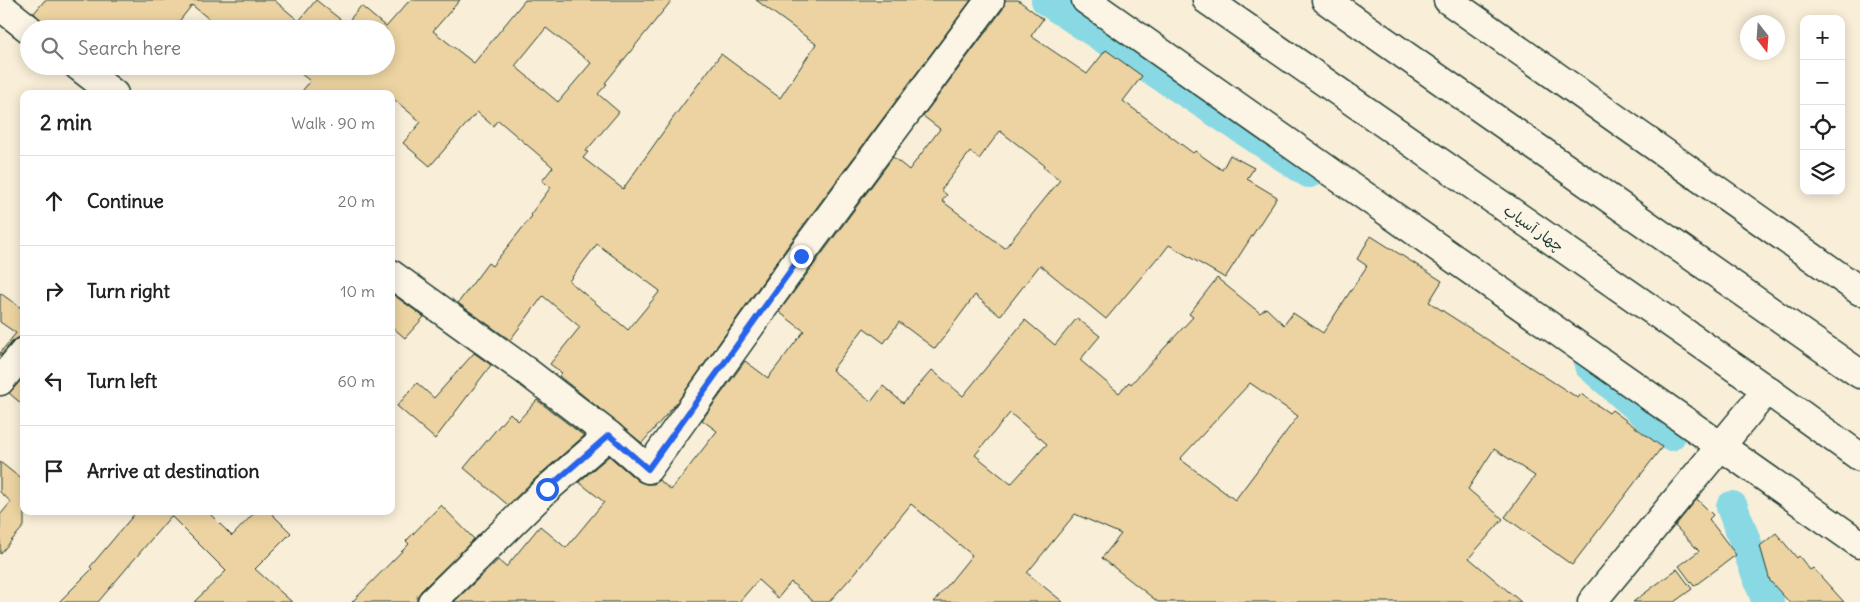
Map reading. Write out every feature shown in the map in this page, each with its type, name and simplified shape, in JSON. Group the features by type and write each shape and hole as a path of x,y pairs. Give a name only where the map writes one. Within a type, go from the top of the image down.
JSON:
{"main road":[{"path":"395,277 526,371 609,435 648,469 801,256 990,0"},
{"path":"1086,0 1860,544"},
{"name":"چهار آسیاب","path":"1207,0 1767,390 1860,457"},
{"path":"1326,0 1860,374"},
{"path":"1448,0 1860,291"},
{"path":"0,6 20,22"},
{"path":"90,75 109,90"},
{"path":"0,380 20,357"},
{"path":"1592,602 1767,390"},
{"path":"432,602 547,489 609,435"}],"building":[{"path":"45,0 274,0 298,20 210,20 192,5 180,20 40,20 34,13"},
{"path":"316,0 341,20 300,20"},
{"path":"410,0 460,0 433,31 474,63 525,0 672,0 598,94 619,112 586,151 588,152 583,158 623,189 721,54 780,98 816,44 756,0 971,0 788,246 678,401 642,443 559,376 562,373 550,364 580,327 543,296 510,340 458,303 488,263 492,266 532,216 530,215 551,187 542,181 553,167 498,120 493,126 477,112 430,166 403,143 421,122 395,100 395,90 303,90 310,81 302,75 395,75 395,20 392,20","holes":["546,28 591,63 558,102 515,66","597,244 660,291 628,330 569,281"]},
{"path":"1005,0 1018,0 1043,19 1031,36 1087,74 1106,50 1142,76 1123,101 1193,153 1195,151 1222,170 1230,155 1254,168 1247,179 1277,197 1225,278 1169,245 1106,319 1040,265 1000,316 975,295 935,349 899,322 884,343 864,328 832,370 871,402 883,386 903,403 932,370 963,396 1025,320 1055,345 1077,318 1100,336 1080,360 1119,393 1129,382 1131,384 1193,317 1189,314 1217,278 1260,313 1266,308 1284,325 1293,313 1323,333 1367,266 1357,259 1371,236 1442,281 1429,302 1578,398 1581,394 1609,413 1612,410 1662,447 1572,565 1505,517 1535,476 1494,449 1468,489 1503,519 1469,558 1521,602 1158,602 1102,558 1121,534 1075,514 1027,573 1063,602 934,602 972,555 911,504 829,602 814,602 791,582 778,598 758,580 739,602 454,602 498,560 506,567 540,526 566,548 604,502 579,482 609,456 638,481 654,484 659,480 671,490 717,431 702,420 745,361 768,378 804,331 779,312 893,157 909,170 940,129 923,116 1003,9","holes":["1000,131 1060,180 1005,248 942,201 947,195 941,190 970,152 979,159","1250,383 1298,416 1235,500 1180,459","1010,413 1047,444 1011,484 975,455"]},
{"path":"361,6 378,20 349,20"},
{"path":"0,293 20,307 20,338 12,342 0,356 0,353 16,333 0,322"},
{"path":"395,296 424,317 405,338 395,329"},
{"path":"474,353 491,365 435,439 397,406 417,383 434,398"},
{"path":"20,381 20,403 9,393"},
{"path":"537,400 584,436 508,505 464,468 510,413 518,421"},
{"path":"0,462 20,478 20,515 24,515 24,526 0,554 0,515 11,502 0,492"},
{"path":"1697,499 1713,515 1709,519 1736,555 1694,586 1679,566 1699,551 1675,526"},
{"path":"441,505 474,539 421,591 417,597 417,602 352,602 409,544 406,541"},
{"path":"134,515 211,515 232,536 252,515 273,515 291,533 255,569 292,602 194,602 226,571 171,516 98,602 59,602 92,569 90,567"},
{"path":"1776,533 1797,558 1799,556 1810,570 1813,568 1844,602 1789,602 1770,581 1760,546"},
{"path":"1677,569 1692,589 1674,602 1633,602"}],"waterway":[{"path":"1047,0 1309,172"},
{"path":"1590,365 1670,435"},
{"path":"1732,507 1768,602"}],"route":[{"path":"547,489 609,435 648,469 801,256"}]}
